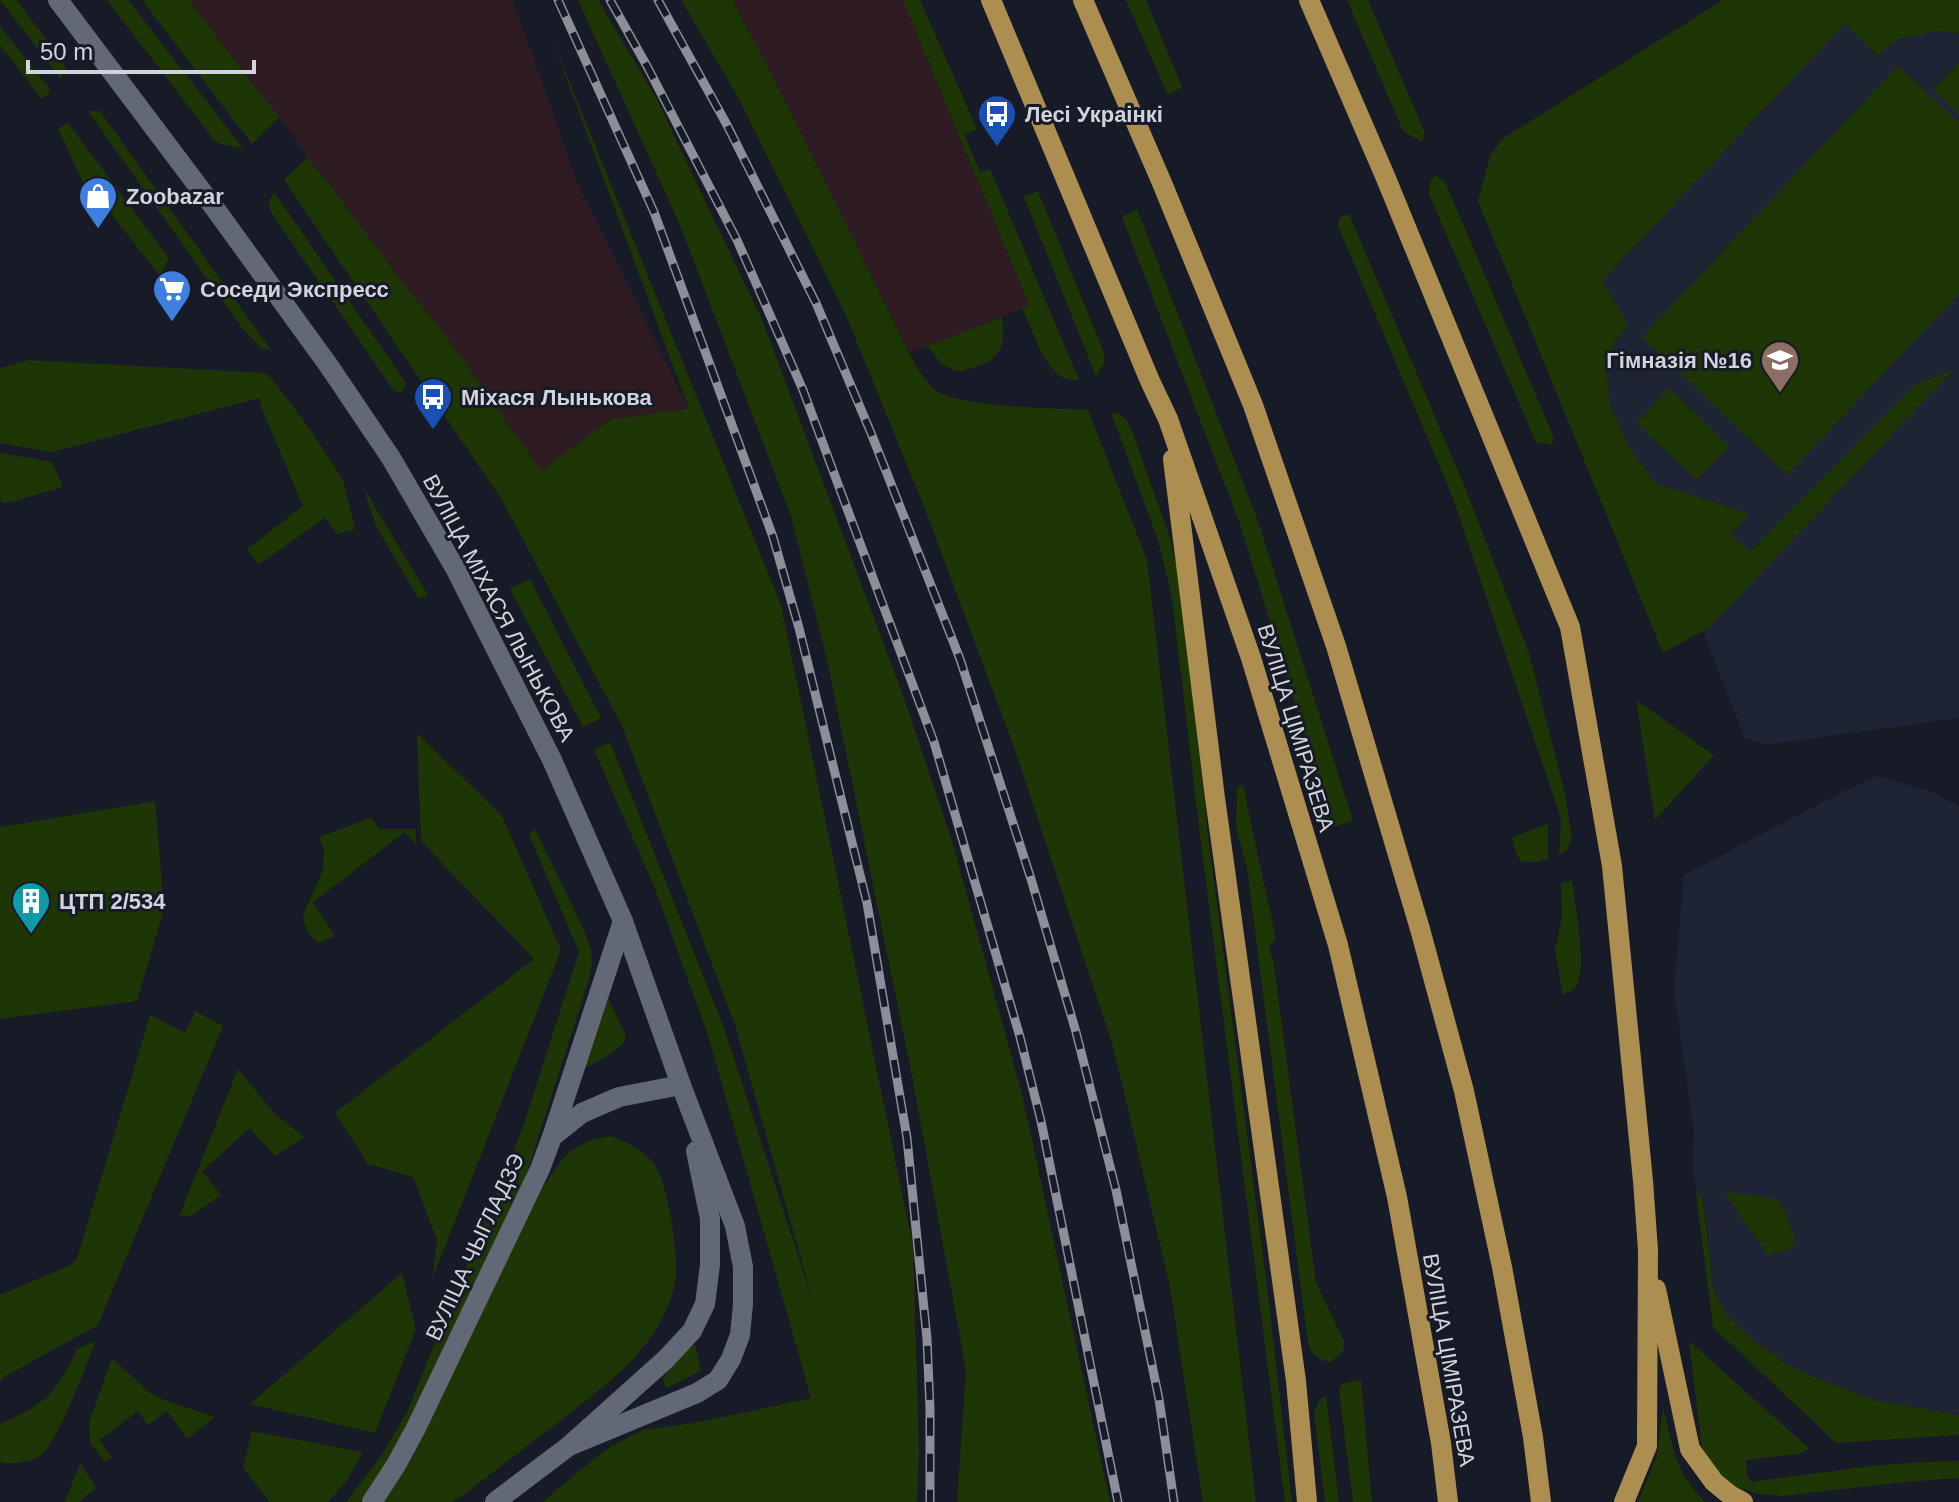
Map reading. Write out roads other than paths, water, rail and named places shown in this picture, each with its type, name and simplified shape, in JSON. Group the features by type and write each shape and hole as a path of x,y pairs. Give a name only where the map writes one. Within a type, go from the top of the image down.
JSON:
{"main road":[{"name":"ВУЛІЦА ЦІМІРАЗЕВА","path":"991,0 1168,419 1251,658 1338,945 1397,1197 1441,1443 1448,1502"},
{"path":"1083,0 1253,405 1336,646 1420,929 1464,1091 1502,1267 1533,1437 1541,1502"},
{"path":"1309,0 1385,176 1570,627 1612,866 1648,1250 1647,1446 1624,1502"},
{"path":"1168,419 1217,814 1296,1381 1307,1502"},
{"path":"1648,1250 1690,1449 1714,1482 1743,1502"}],"street":[{"name":"ВУЛІЦА МІХАСЯ ЛЫНЬКОВА","path":"58,0 329,366 391,458 466,588 568,795 623,921 735,1226 743,1267 740,1335 731,1359 718,1380 697,1393 569,1446"},
{"path":"552,1137 623,921"},
{"name":"ВУЛІЦА МІХАСЯ ЛЫНЬКОВА","path":"495,1502 569,1446 666,1359 692,1331 705,1304 710,1265 710,1219 681,1085"},
{"name":"ВУЛІЦА ЧЫГЛАДЗЭ","path":"372,1502 416,1428 540,1169 552,1137 582,1113 619,1097 681,1085"}],"railway":[{"path":"558,0 654,212 773,537 799,628 867,903 907,1138 927,1339 930,1502"},
{"path":"610,0 737,240 803,390 934,742 1020,1037 1041,1121 1118,1502"},
{"path":"658,0 727,125 816,303 960,659 1031,879 1076,1032 1116,1190 1159,1399 1174,1502"}],"place":[{"name":"Лесі Украінкі","path":"997,148"},
{"name":"Zoobazar","path":"98,230"},
{"name":"Соседи Экспресс","path":"172,323"},
{"name":"Гімназія №16","path":"1780,394"},
{"name":"Міхася Лынькова","path":"433,431"},
{"name":"ЦТП 2/534","path":"31,935"}]}
